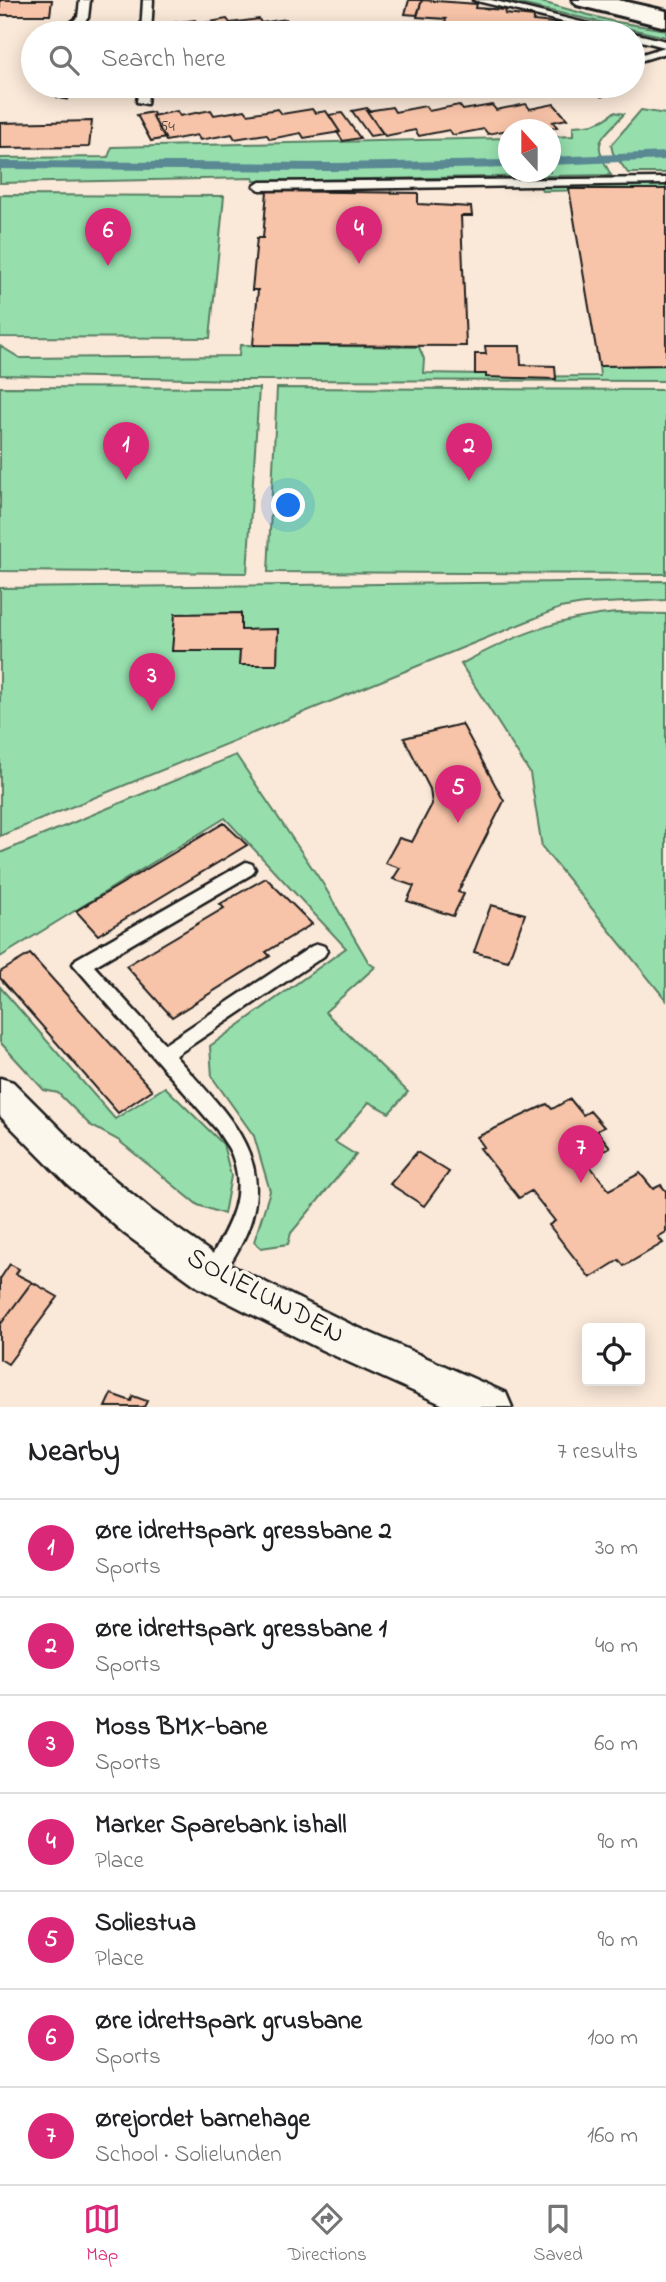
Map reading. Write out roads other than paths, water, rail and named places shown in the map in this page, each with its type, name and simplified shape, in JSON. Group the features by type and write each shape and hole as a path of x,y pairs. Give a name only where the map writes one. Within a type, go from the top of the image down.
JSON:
{"street":[{"path":"586,0 666,19"},
{"name":"SOLIELUNDEN","path":"0,1093 80,1173 138,1222 212,1275 336,1337 492,1407"}],"lane":[{"path":"79,21 83,18 85,0"},
{"path":"147,21 148,0"},
{"path":"478,0 569,21"},
{"path":"645,39 666,44"},
{"path":"645,56 666,50"},
{"path":"143,98 143,102"},
{"path":"260,186 496,186 666,181"},
{"path":"212,1275 240,1228 248,1192 243,1157 224,1124 82,964 246,869"},
{"path":"163,1055 318,951"}],"waterway":[{"path":"561,161 666,156"},
{"path":"0,165 333,167 498,164"}],"place":[{"name":"Marker Sparebank ishall","path":"359,264"},
{"name":"Øre idrettspark grusbane","path":"108,266"},
{"name":"Øre idrettspark gressbane 2","path":"126,480"},
{"name":"Øre idrettspark gressbane 1","path":"469,481"},
{"name":"Moss BMX-bane","path":"152,711"},
{"name":"Soliestua","path":"458,823"},
{"name":"Ørejordet barnehage","path":"581,1183"}]}
